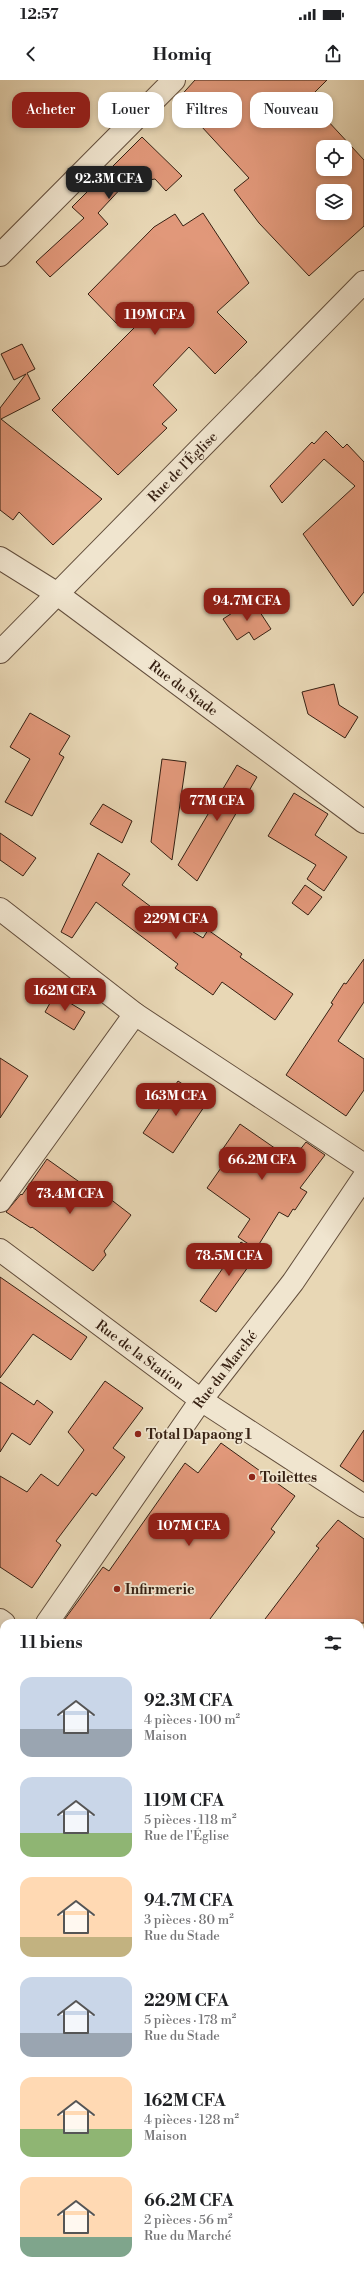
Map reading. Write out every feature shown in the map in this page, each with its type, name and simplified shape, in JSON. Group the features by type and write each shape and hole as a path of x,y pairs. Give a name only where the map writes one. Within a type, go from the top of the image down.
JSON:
{"street":[{"path":"0,255 174,80"},
{"name":"Rue de l'Église","path":"0,652 56,593 364,282"},
{"name":"Rue du Stade","path":"0,558 56,593 364,822"},
{"path":"0,909 135,1014 364,1165"},
{"path":"0,1201 135,1014"},
{"name":"Rue du Marché","path":"50,1619 201,1400 294,1282 364,1177"},
{"name":"Rue de la Station","path":"0,1250 201,1400 364,1506"}],"building":[{"path":"195,80 327,80 315,92 250,92 250,128 333,128 333,127 345,140 316,140 316,176 352,176 352,147 364,160 364,226 309,276 259,223 234,190 249,178 203,128 242,128 242,92 184,92"},
{"path":"142,137 182,176 166,191 155,179 125,184 98,213 108,224 50,277 36,262 84,218 72,207"},
{"path":"203,213 249,283 217,312 247,342 215,374 189,347 153,385 177,410 162,424 167,428 118,475 52,410 159,303 118,325 88,294 154,227 175,214 183,226"},
{"path":"22,344 35,369 27,373 40,399 1,419 102,499 53,545 19,512 13,520 0,510 0,408 26,374 14,380 1,354"},
{"path":"326,431 343,448 347,444 364,462 364,592 353,606 303,534 355,486 324,459 282,503 270,486 312,442 314,444"},
{"path":"252,600 271,629 254,640 249,632 237,640 223,619"},
{"path":"334,684 339,705 358,717 345,738 308,714 302,692"},
{"path":"30,713 70,736 59,754 64,757 32,816 5,802 30,759 10,747"},
{"path":"162,759 186,762 172,860 151,842"},
{"path":"237,765 257,777 197,881 178,865"},
{"path":"294,793 328,814 315,835 347,857 324,891 307,879 316,865 268,836"},
{"path":"103,804 132,821 122,843 90,824"},
{"path":"0,833 36,858 23,876 0,860"},
{"path":"98,853 130,874 122,885 175,925 177,922 203,938 208,930 242,954 240,957 293,994 275,1020 222,982 213,995 175,968 178,964 96,902 72,938 61,932"},
{"path":"305,885 322,897 308,915 292,903"},
{"path":"364,959 364,1002 338,1041 364,1059 364,1090 346,1116 286,1075 333,1004 331,1003 344,983 346,984"},
{"path":"55,994 85,1012 74,1030 45,1012"},
{"path":"0,1058 28,1076 0,1118"},
{"path":"178,1081 208,1101 173,1153 143,1133"},
{"path":"240,1124 292,1160 306,1142 325,1155 300,1188 307,1192 295,1210 293,1209 288,1217 279,1212 256,1249 238,1237 250,1219 207,1188 230,1155 222,1150"},
{"path":"47,1159 102,1198 105,1195 131,1215 104,1251 106,1255 93,1271 32,1227 31,1228 6,1212 21,1194 22,1195"},
{"path":"241,1242 258,1253 216,1312 200,1301"},
{"path":"0,1277 87,1337 71,1360 33,1334 0,1378"},
{"path":"105,1381 143,1408 113,1448 125,1457 96,1496 92,1493 56,1541 61,1545 32,1588 0,1567 0,1476 27,1492 41,1474 58,1486 84,1450 68,1432"},
{"path":"0,1382 34,1405 37,1400 53,1412 30,1445 12,1433 0,1452"},
{"path":"364,1430 364,1482 340,1466"},
{"path":"221,1443 295,1496 271,1529 275,1532 210,1619 65,1619 103,1567 109,1571 185,1463 198,1473"},
{"path":"338,1520 364,1539 364,1619 265,1619 319,1548 316,1546"}],"place":[{"name":"Total Dapaong 1","path":"138,1434"},
{"name":"Toilettes","path":"252,1477"},
{"name":"Infirmerie","path":"117,1589"}]}
